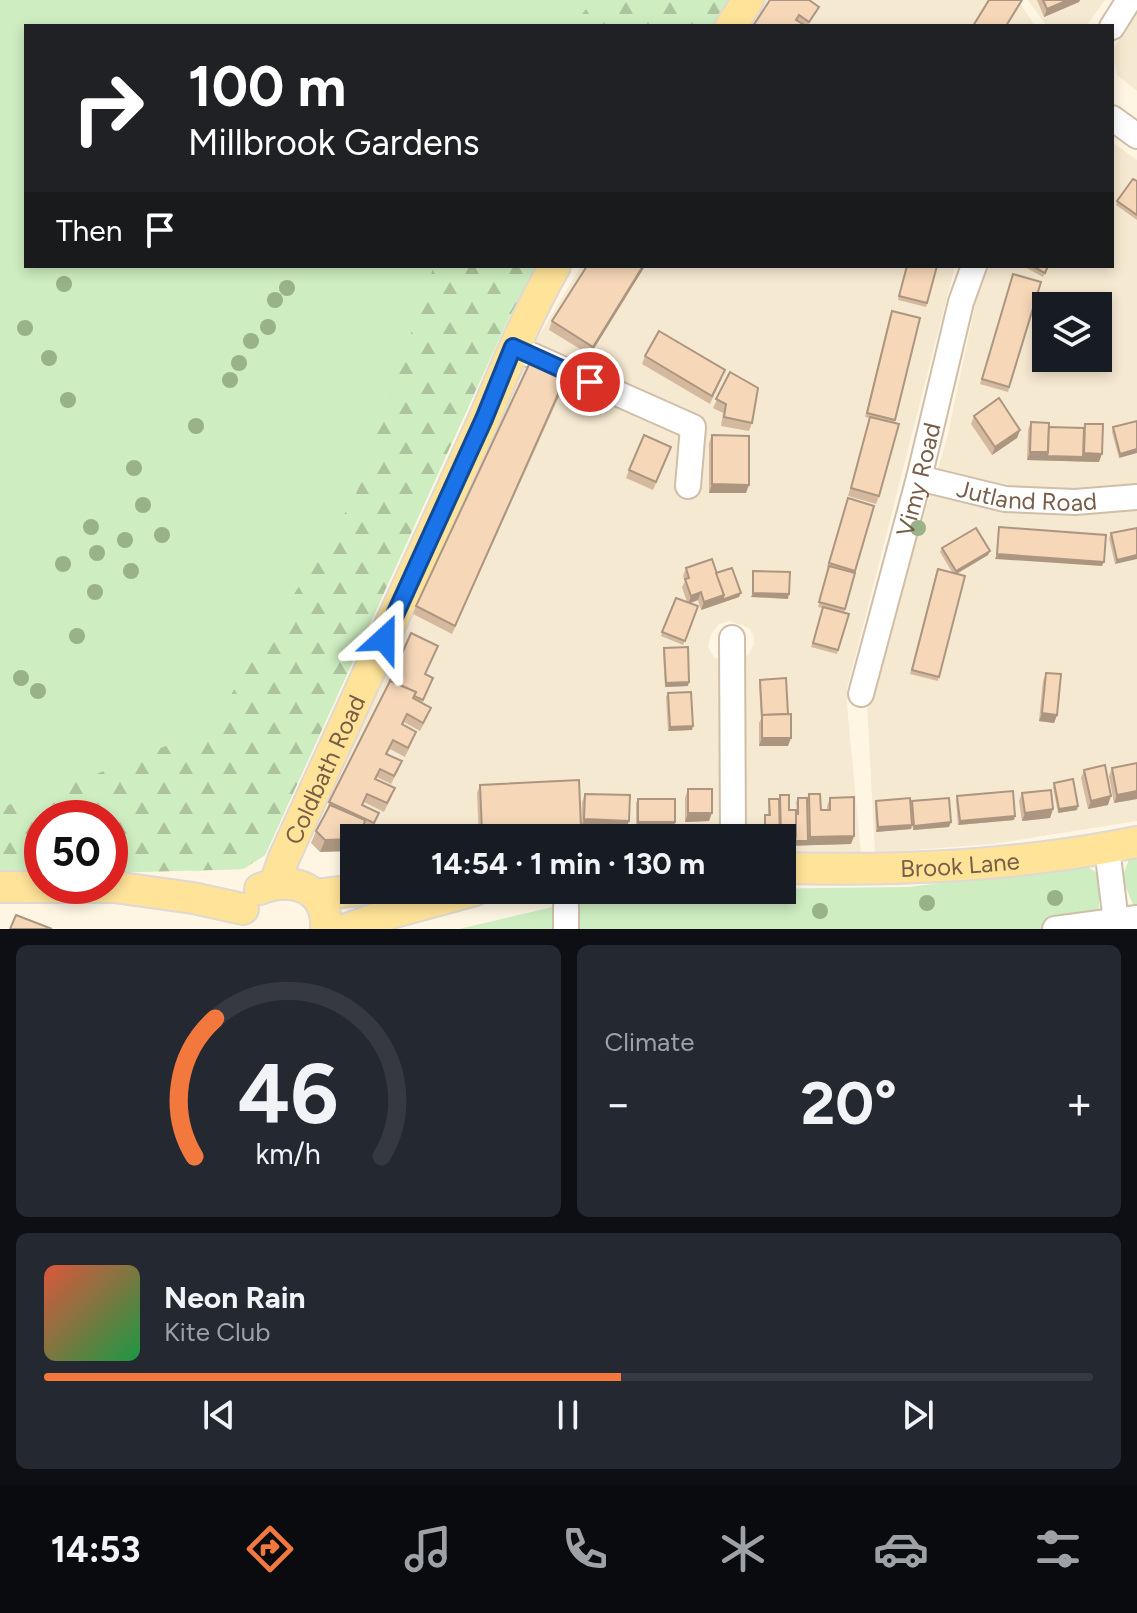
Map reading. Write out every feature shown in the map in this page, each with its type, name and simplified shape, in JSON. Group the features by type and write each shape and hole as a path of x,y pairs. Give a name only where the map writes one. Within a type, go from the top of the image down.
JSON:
{"main road":[{"path":"732,24 748,0"},
{"name":"Coldbath Road","path":"275,883 484,419 513,347 554,268"},
{"name":"Brook Lane","path":"796,868 868,870 985,865 1137,842"},
{"path":"0,887 114,887 193,898 244,919 249,899 260,889 275,883 292,884 315,895 324,906 326,929"},
{"path":"315,895 340,892"},
{"path":"347,929 424,904"}],"street":[{"path":"1114,24 1129,0"},
{"path":"1114,119 1137,136"},
{"name":"Vimy Road","path":"861,694 919,478 961,302 973,268"},
{"path":"513,347 693,427 688,486"},
{"name":"Jutland Road","path":"919,478 1005,499 1075,502 1137,497"},
{"path":"732,638 733,824"},
{"path":"1055,929 1126,920 1107,848"}],"shaded area":[{"path":"764,0 1018,0 1034,24 749,24"},
{"path":"1028,0 1105,0 1087,24 1046,24"},
{"path":"1137,8 1137,91 1117,75 1114,48"},
{"path":"1114,143 1137,160 1137,821 992,844 875,853 867,704 947,438 976,301 987,268 1114,268"},
{"path":"580,268 954,268 847,689 861,853 796,851 796,824 742,824 741,660 749,654 754,644 749,628 730,621 719,624 711,634 708,647 714,657 721,661 725,824 348,824 324,813 530,351"}],"green space":[{"path":"0,0 732,0 717,24 24,24 24,268 539,268 509,317 265,855 243,869 194,871 128,829 128,800 24,800 24,842 0,875"},
{"path":"593,0 732,0 717,24 575,24"},
{"path":"433,268 539,268 509,317 265,855 243,869 128,872 128,800 24,800 24,874 0,875 0,808 84,779 210,728 355,497"},
{"path":"1137,857 1137,914 1122,878 1129,859"},
{"path":"1084,865 1099,874 1099,909 1095,929 459,929 566,904 796,904 796,888 908,887"}],"building":[{"path":"770,0 809,0 819,7 809,22 799,15 796,20 803,24 754,24"},
{"path":"989,0 1022,0 1007,24 974,24"},
{"path":"1043,0 1068,0 1047,9"},
{"path":"1133,179 1137,181 1137,215 1117,201"},
{"path":"586,268 642,268 593,347 552,321"},
{"path":"906,268 936,268 927,303 899,296"},
{"path":"1013,274 1041,282 1038,292 1032,292 1032,312 1009,387 982,379"},
{"path":"892,311 920,318 895,420 867,413"},
{"path":"659,331 725,370 712,396 645,356"},
{"path":"533,356 568,372 455,626 416,606"},
{"path":"730,372 758,388 752,423 724,417 726,404 716,399"},
{"path":"999,398 1020,430 995,447 974,416"},
{"path":"870,417 899,424 879,496 851,488"},
{"path":"1137,421 1137,449 1120,454 1113,427"},
{"path":"1031,422 1049,423 1048,452 1030,452"},
{"path":"1085,424 1103,424 1102,454 1084,453"},
{"path":"1049,427 1084,428 1083,457 1047,456"},
{"path":"644,435 671,447 656,482 629,470"},
{"path":"712,435 749,436 749,485 712,484"},
{"path":"848,498 874,506 855,571 829,563"},
{"path":"999,527 1106,535 1104,562 997,554"},
{"path":"976,528 990,551 956,571 942,548"},
{"path":"1137,528 1137,555 1117,560 1111,533"},
{"path":"712,559 724,595 704,602 701,592 691,596 685,579 689,578 686,568"},
{"path":"829,566 855,573 845,609 819,602"},
{"path":"732,568 741,593 722,600 724,595 716,573"},
{"path":"938,569 965,576 939,677 912,670"},
{"path":"753,571 790,572 789,594 753,593"},
{"path":"676,598 698,606 685,641 662,632"},
{"path":"823,607 849,614 838,650 813,643"},
{"path":"411,633 438,646 425,674 433,678 423,700 414,696 416,692 390,681"},
{"path":"688,647 689,682 666,683 664,648"},
{"path":"1046,673 1061,674 1057,715 1042,713"},
{"path":"786,678 788,714 762,716 760,680"},
{"path":"390,681 416,692 413,698 431,708 423,723 407,714 402,724 416,732 408,748 393,740 386,754 402,761 394,776 380,769 375,779 395,788 387,803 367,794 362,805 379,813 374,823 329,802"},
{"path":"691,692 693,726 670,727 668,693"},
{"path":"791,714 791,738 762,738 762,715"},
{"path":"1137,763 1137,791 1117,795 1112,768"},
{"path":"1105,765 1111,796 1091,801 1084,770"},
{"path":"1073,779 1078,806 1059,809 1054,783"},
{"path":"579,780 581,824 482,824 480,785"},
{"path":"688,789 712,789 712,813 688,813"},
{"path":"1051,790 1053,809 1025,813 1022,793"},
{"path":"1013,791 1015,816 960,821 957,796"},
{"path":"585,794 630,795 629,821 584,819"},
{"path":"809,794 820,794 821,810 830,810 830,798 854,797 854,836 810,837"},
{"path":"780,795 789,795 789,810 796,810 796,824 781,824"},
{"path":"798,798 807,798 808,841 796,841"},
{"path":"910,798 912,825 878,827 876,801"},
{"path":"949,798 951,822 914,826 912,801"},
{"path":"638,799 675,799 675,822 638,822"},
{"path":"769,799 779,799 780,824 765,824 765,815 770,815"},
{"path":"330,805 365,820 364,824 340,824 340,839 325,840 316,831"},
{"path":"16,915 52,929 10,929"}],"route":[{"path":"384,639 484,419 513,347 590,382"}]}
